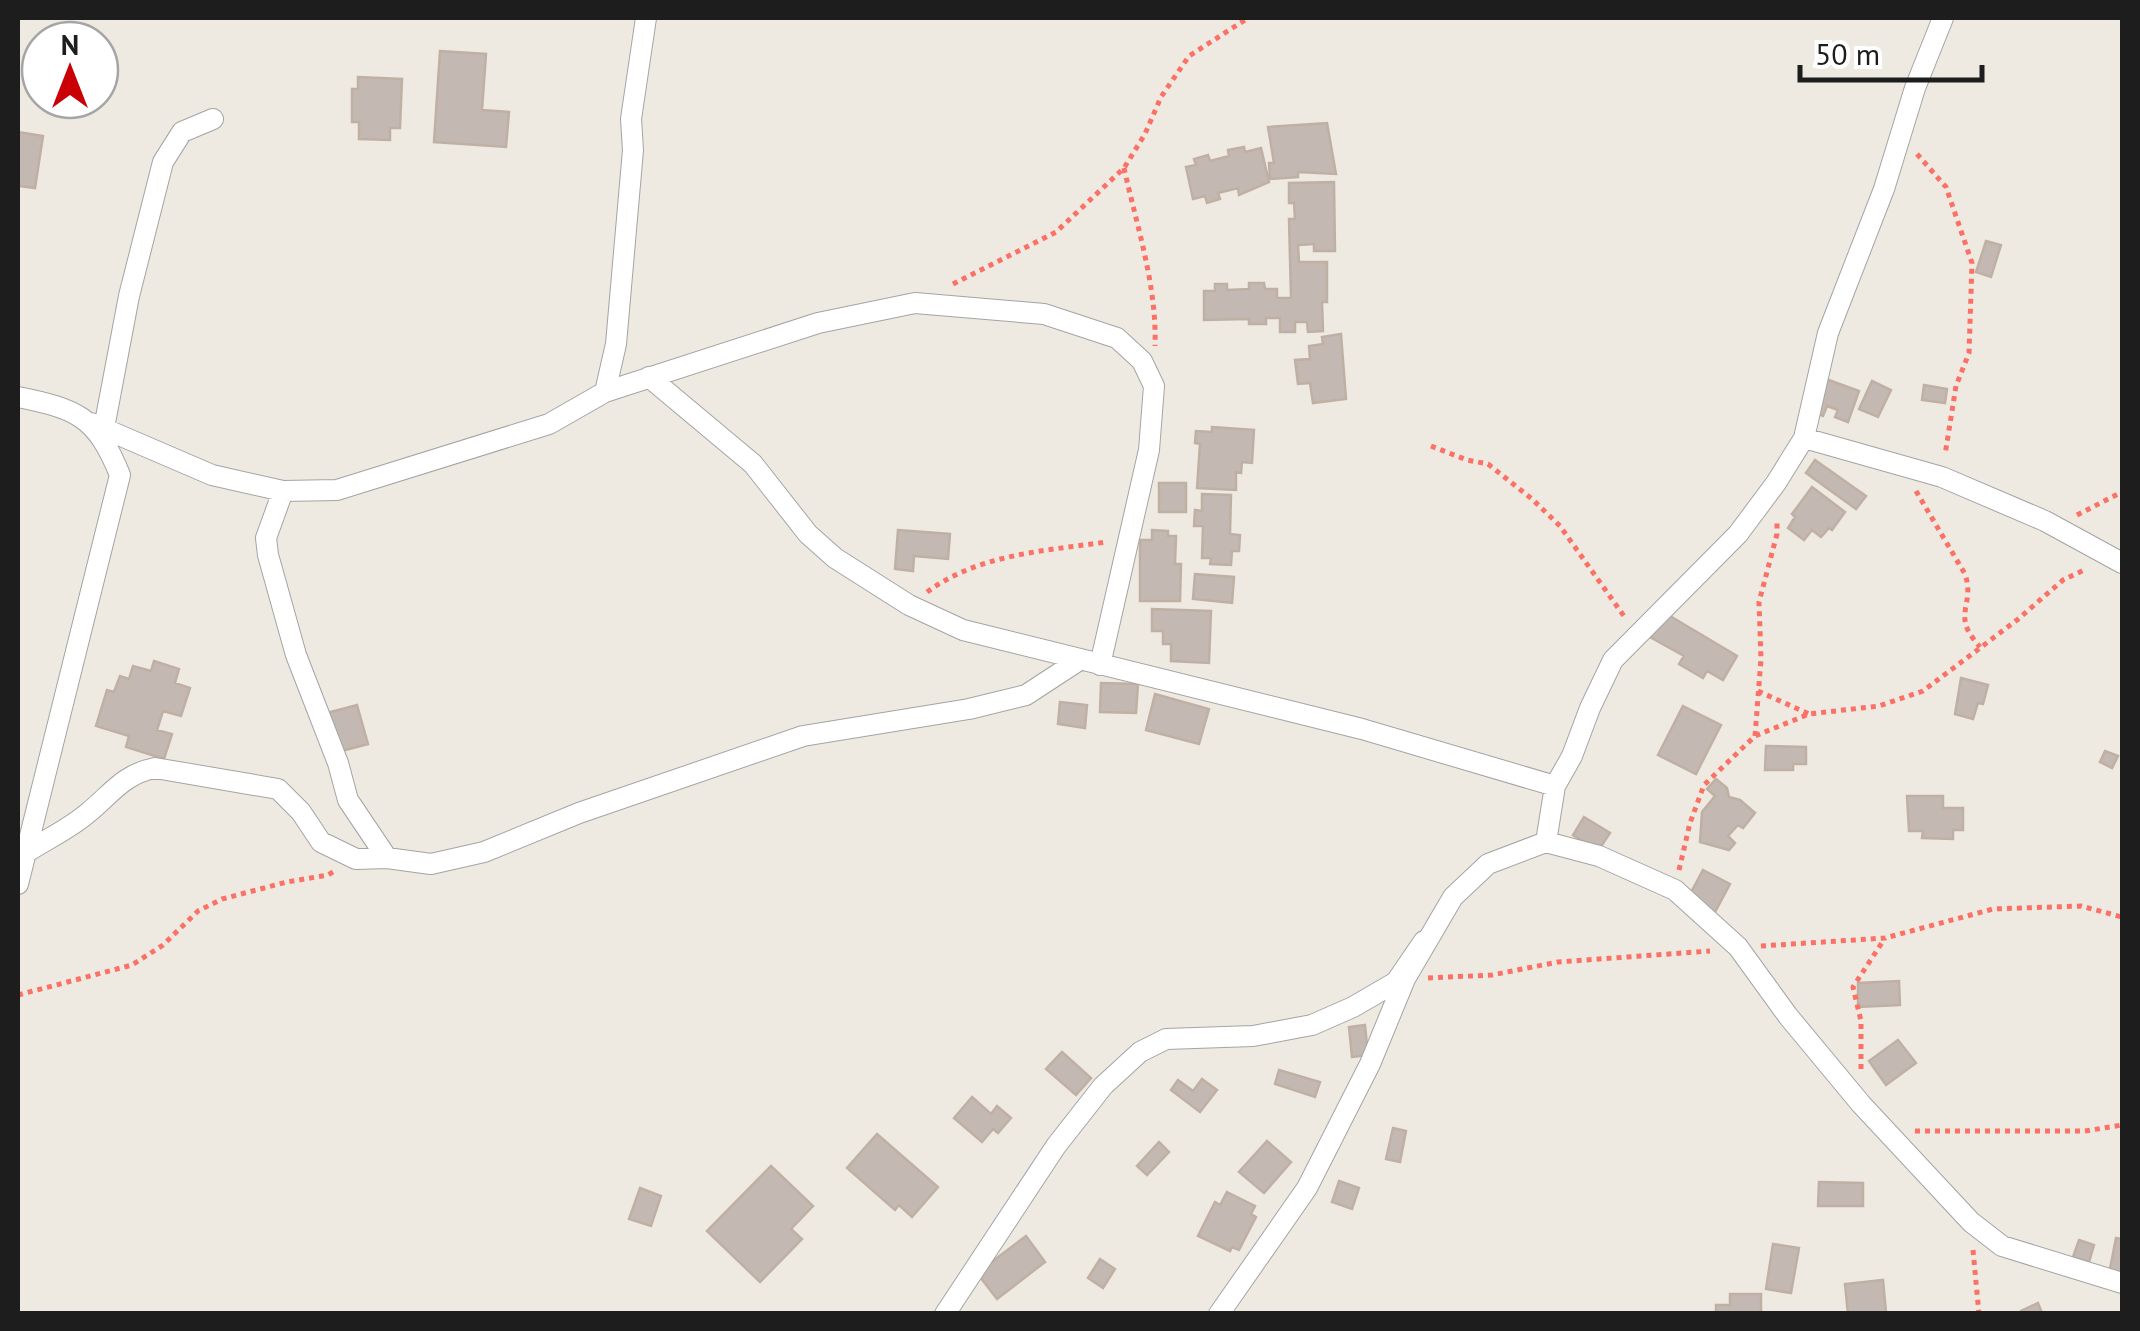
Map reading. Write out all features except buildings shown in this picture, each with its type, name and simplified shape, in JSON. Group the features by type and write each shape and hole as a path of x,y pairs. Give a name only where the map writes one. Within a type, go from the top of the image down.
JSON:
{"street":[{"path":"605,392 616,344 634,150 631,118 646,18"},
{"path":"1546,842 1555,786 1613,660 1738,534 1804,438 1828,333 1884,189 1942,18"},
{"path":"18,884 27,852 25,827 120,474 98,426 162,162 182,132 213,118"},
{"path":"18,397 64,407 98,426 212,474 283,491 338,490 549,424 605,392 649,377 818,323 915,303 1044,314 1116,338 1142,362 1154,386 1149,450 1129,538 1090,662 1026,695 969,709 804,736 579,813 484,852 431,864 356,858 321,842 302,812 278,790 155,768 118,783 87,814 27,852"},
{"path":"649,377 753,464 808,534 834,558 909,605 963,630 1362,729 1555,786"},
{"path":"1804,438 1942,478 2056,526 2117,560"},
{"path":"283,491 266,538 296,655 338,763 348,800 387,858"},
{"path":"945,1314 1056,1146 1103,1086 1140,1052 1166,1039 1253,1036 1312,1024 1353,1007 1396,982 1453,896 1488,864 1546,842 1599,856 1675,890 1738,948 1861,1104 1971,1222 2002,1246 2122,1283"},
{"path":"1219,1314 1307,1188 1370,1064 1424,941"}],"path":[{"path":"950,285 1056,232 1124,168 1145,134 1160,97 1189,56 1248,18"},
{"path":"1900,135 1946,187 1972,263 1969,353 1956,386 1942,478"},
{"path":"1124,168 1156,320 1154,386"},
{"path":"1431,446 1488,464 1532,499 1560,526 1637,633"},
{"path":"1902,466 1966,574 1970,588 1965,619 1980,647"},
{"path":"1755,736 1759,602 1777,534 1776,483"},
{"path":"2056,526 2121,491"},
{"path":"909,605 948,577 986,562 1129,538"},
{"path":"1675,890 1690,823 1704,786 1755,736 1809,714 1878,706 1923,691 2063,580 2117,560"},
{"path":"1758,691 1809,714"},
{"path":"18,995 132,965 162,945 198,912 222,898 328,875 356,858"},
{"path":"1405,979 1492,974 1558,962 1885,938 1993,909 2080,906 2122,917"},
{"path":"1861,1104 1861,1021 1853,987 1885,938"},
{"path":"1887,1132 2085,1131 2122,1124"},
{"path":"1971,1222 1979,1314"}]}
